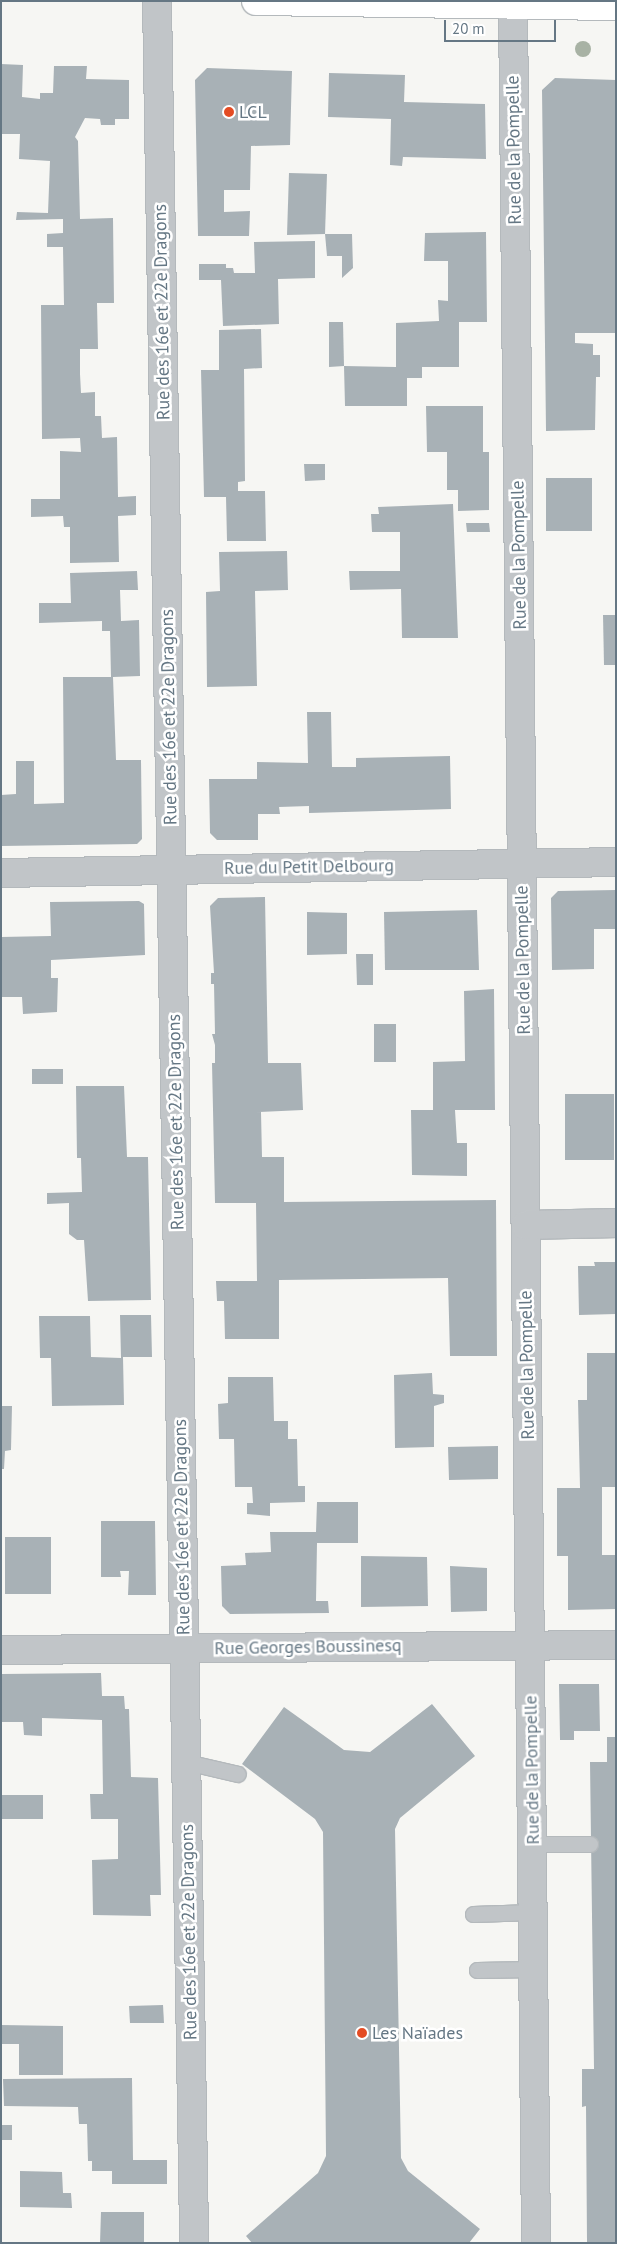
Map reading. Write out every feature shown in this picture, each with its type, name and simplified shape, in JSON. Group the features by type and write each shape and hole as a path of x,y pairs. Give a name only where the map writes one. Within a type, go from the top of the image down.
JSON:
{"main road":[{"path":"256,1 513,7 616,6"}],"street":[{"name":"Rue des 16e et 22e Dragons","path":"158,1 194,2243"},
{"name":"Rue de la Pompelle","path":"513,7 536,2243"},
{"name":"Rue du Petit Delbourg","path":"1,873 616,862"},
{"path":"526,1225 616,1222"},
{"name":"Rue Georges Boussinesq","path":"1,1650 616,1644"}],"lane":[{"path":"186,1762 238,1774"},
{"path":"532,1844 590,1844"},
{"path":"473,1914 533,1912"},
{"path":"476,1970 534,1969"}],"building":[{"path":"1,64 23,65 22,97 40,99 40,93 53,93 54,66 87,66 86,79 129,80 129,119 115,119 115,125 101,125 100,119 85,118 75,137 78,141 80,219 113,218 114,303 97,303 98,349 80,349 80,374 81,393 95,392 95,416 101,416 102,438 117,437 118,497 136,496 136,515 118,516 119,562 70,563 70,527 64,527 63,516 31,517 31,499 60,499 60,451 81,452 80,438 42,439 41,305 64,305 63,247 47,247 47,234 63,233 63,219 16,220 17,212 48,213 50,161 19,159 20,134 1,134"},
{"path":"207,68 292,71 290,145 251,146 250,190 224,190 224,212 250,211 249,236 198,236 195,80"},
{"path":"329,73 405,75 404,102 485,104 486,159 403,157 402,166 390,165 391,119 328,117"},
{"path":"555,78 616,80 615,333 575,333 575,343 593,344 593,355 600,355 600,377 596,377 595,430 546,431 542,90"},
{"path":"289,173 327,174 325,234 287,235"},
{"path":"486,232 487,322 459,322 459,367 422,367 422,378 407,378 407,406 345,406 344,366 396,367 396,323 439,321 438,300 448,301 448,261 424,261 425,233"},
{"path":"325,234 352,234 353,268 342,278 342,256 327,256"},
{"path":"315,241 315,278 278,279 279,324 223,326 221,280 199,280 199,264 226,264 226,268 233,268 234,273 255,273 254,242"},
{"path":"329,322 343,322 344,366 329,367"},
{"path":"261,329 262,368 244,369 245,481 238,482 238,491 265,491 266,541 227,541 226,497 204,497 201,370 219,370 219,330"},
{"path":"426,406 483,406 483,452 489,452 489,510 458,511 458,490 447,490 447,452 427,452"},
{"path":"304,464 325,464 325,480 305,481"},
{"path":"546,478 592,478 592,531 546,531"},
{"path":"453,504 458,638 402,638 401,589 350,590 349,571 400,571 400,532 372,532 371,514 379,514 378,507"},
{"path":"466,523 489,523 490,532 467,532"},
{"path":"287,551 288,590 255,591 257,686 207,687 206,592 220,591 219,552"},
{"path":"137,571 138,590 120,590 121,621 139,620 140,676 113,677 116,760 141,760 142,839 137,844 1,846 1,795 16,794 16,761 34,761 34,804 64,803 63,677 111,677 110,631 102,631 102,621 39,623 39,603 71,603 70,573"},
{"path":"603,615 616,615 616,665 604,665"},
{"path":"307,712 331,712 332,767 356,767 356,758 450,756 451,809 309,813 309,806 279,807 280,814 258,814 258,840 217,840 210,833 209,779 257,779 257,762 308,763"},
{"path":"616,890 616,929 594,929 594,969 552,970 551,898 558,891"},
{"path":"265,897 268,1063 301,1063 303,1110 237,1113 261,1112 262,1157 284,1157 284,1202 496,1200 497,1356 450,1356 448,1278 279,1280 279,1339 225,1339 224,1301 217,1301 216,1281 257,1281 256,1203 215,1203 212,1063 215,1063 215,1045 212,1034 215,1034 214,984 211,984 211,973 214,973 210,906 218,898"},
{"path":"139,901 144,904 145,955 51,960 51,978 58,978 57,1012 23,1014 22,997 1,997 1,937 51,936 50,902"},
{"path":"477,910 479,970 385,970 384,912"},
{"path":"307,912 347,913 347,954 307,955"},
{"path":"356,954 373,954 373,985 357,985"},
{"path":"494,989 495,1110 455,1110 457,1143 467,1143 467,1176 412,1175 411,1110 433,1110 433,1062 465,1061 464,991"},
{"path":"374,1024 396,1024 396,1062 374,1062"},
{"path":"32,1069 63,1069 63,1084 32,1084"},
{"path":"76,1086 124,1086 127,1157 148,1157 151,1300 88,1301 84,1240 77,1240 69,1234 69,1203 47,1204 47,1193 82,1192 81,1158 77,1158"},
{"path":"565,1094 614,1094 614,1160 565,1160"},
{"path":"594,1262 616,1262 616,1314 579,1315 578,1266 595,1266"},
{"path":"120,1315 151,1315 152,1357 123,1357 124,1405 52,1406 51,1358 40,1358 39,1316 90,1316 91,1357 121,1358"},
{"path":"587,1353 616,1353 616,1487 602,1487 602,1555 616,1555 616,1609 568,1610 568,1556 557,1556 557,1488 580,1488 578,1400 587,1400"},
{"path":"432,1373 433,1394 444,1395 444,1403 434,1406 434,1447 395,1448 394,1375"},
{"path":"228,1377 273,1377 274,1421 288,1421 288,1439 297,1439 298,1486 305,1486 305,1502 270,1503 270,1516 247,1514 247,1503 253,1503 252,1487 235,1487 234,1439 219,1439 218,1404 228,1403"},
{"path":"1,1406 12,1406 11,1450 5,1451 4,1469 1,1469"},
{"path":"498,1446 498,1479 449,1480 448,1447"},
{"path":"317,1502 358,1502 358,1543 317,1543 316,1601 328,1601 329,1613 230,1614 222,1606 221,1566 246,1565 245,1553 271,1552 270,1532 316,1532"},
{"path":"101,1521 155,1521 156,1595 128,1595 129,1571 120,1571 121,1577 101,1577"},
{"path":"5,1537 51,1537 51,1594 5,1594"},
{"path":"361,1556 427,1557 428,1606 361,1607"},
{"path":"450,1566 487,1568 487,1611 451,1612"},
{"path":"101,1673 102,1696 124,1696 125,1709 129,1709 131,1777 158,1778 161,1895 150,1895 151,1916 93,1915 92,1860 118,1859 118,1819 91,1819 90,1794 103,1794 102,1720 42,1718 42,1736 24,1735 23,1722 1,1722 1,1674"},
{"path":"559,1684 599,1684 600,1731 574,1731 574,1740 560,1740"},
{"name":"Les Naïades","path":"432,1704 475,1756 400,1818 395,1829 401,2158 408,2171 480,2229 469,2243 252,2243 246,2236 318,2173 326,2156 323,1832 315,1819 242,1764 284,1707 344,1750 370,1752"},
{"path":"607,1737 616,1737 616,2243 587,2243 586,2106 582,2107 582,2069 594,2069 590,1762 607,1762"},
{"path":"1,1795 43,1795 43,1819 1,1819"},
{"path":"163,2005 164,2023 130,2023 129,2006"},
{"path":"1,2025 63,2026 63,2075 19,2075 19,2044 1,2044"},
{"path":"132,2078 133,2160 167,2160 167,2184 112,2184 112,2171 92,2171 92,2161 88,2161 87,2124 79,2124 78,2107 4,2106 3,2079"},
{"path":"1,2125 12,2125 12,2140 1,2140"},
{"path":"20,2171 62,2172 63,2193 71,2193 72,2208 20,2207"},
{"path":"101,2212 144,2212 144,2243 100,2243"}],"place":[{"name":"LCL","path":"229,112"},
{"name":"Les Naïades","path":"362,2033"}]}
